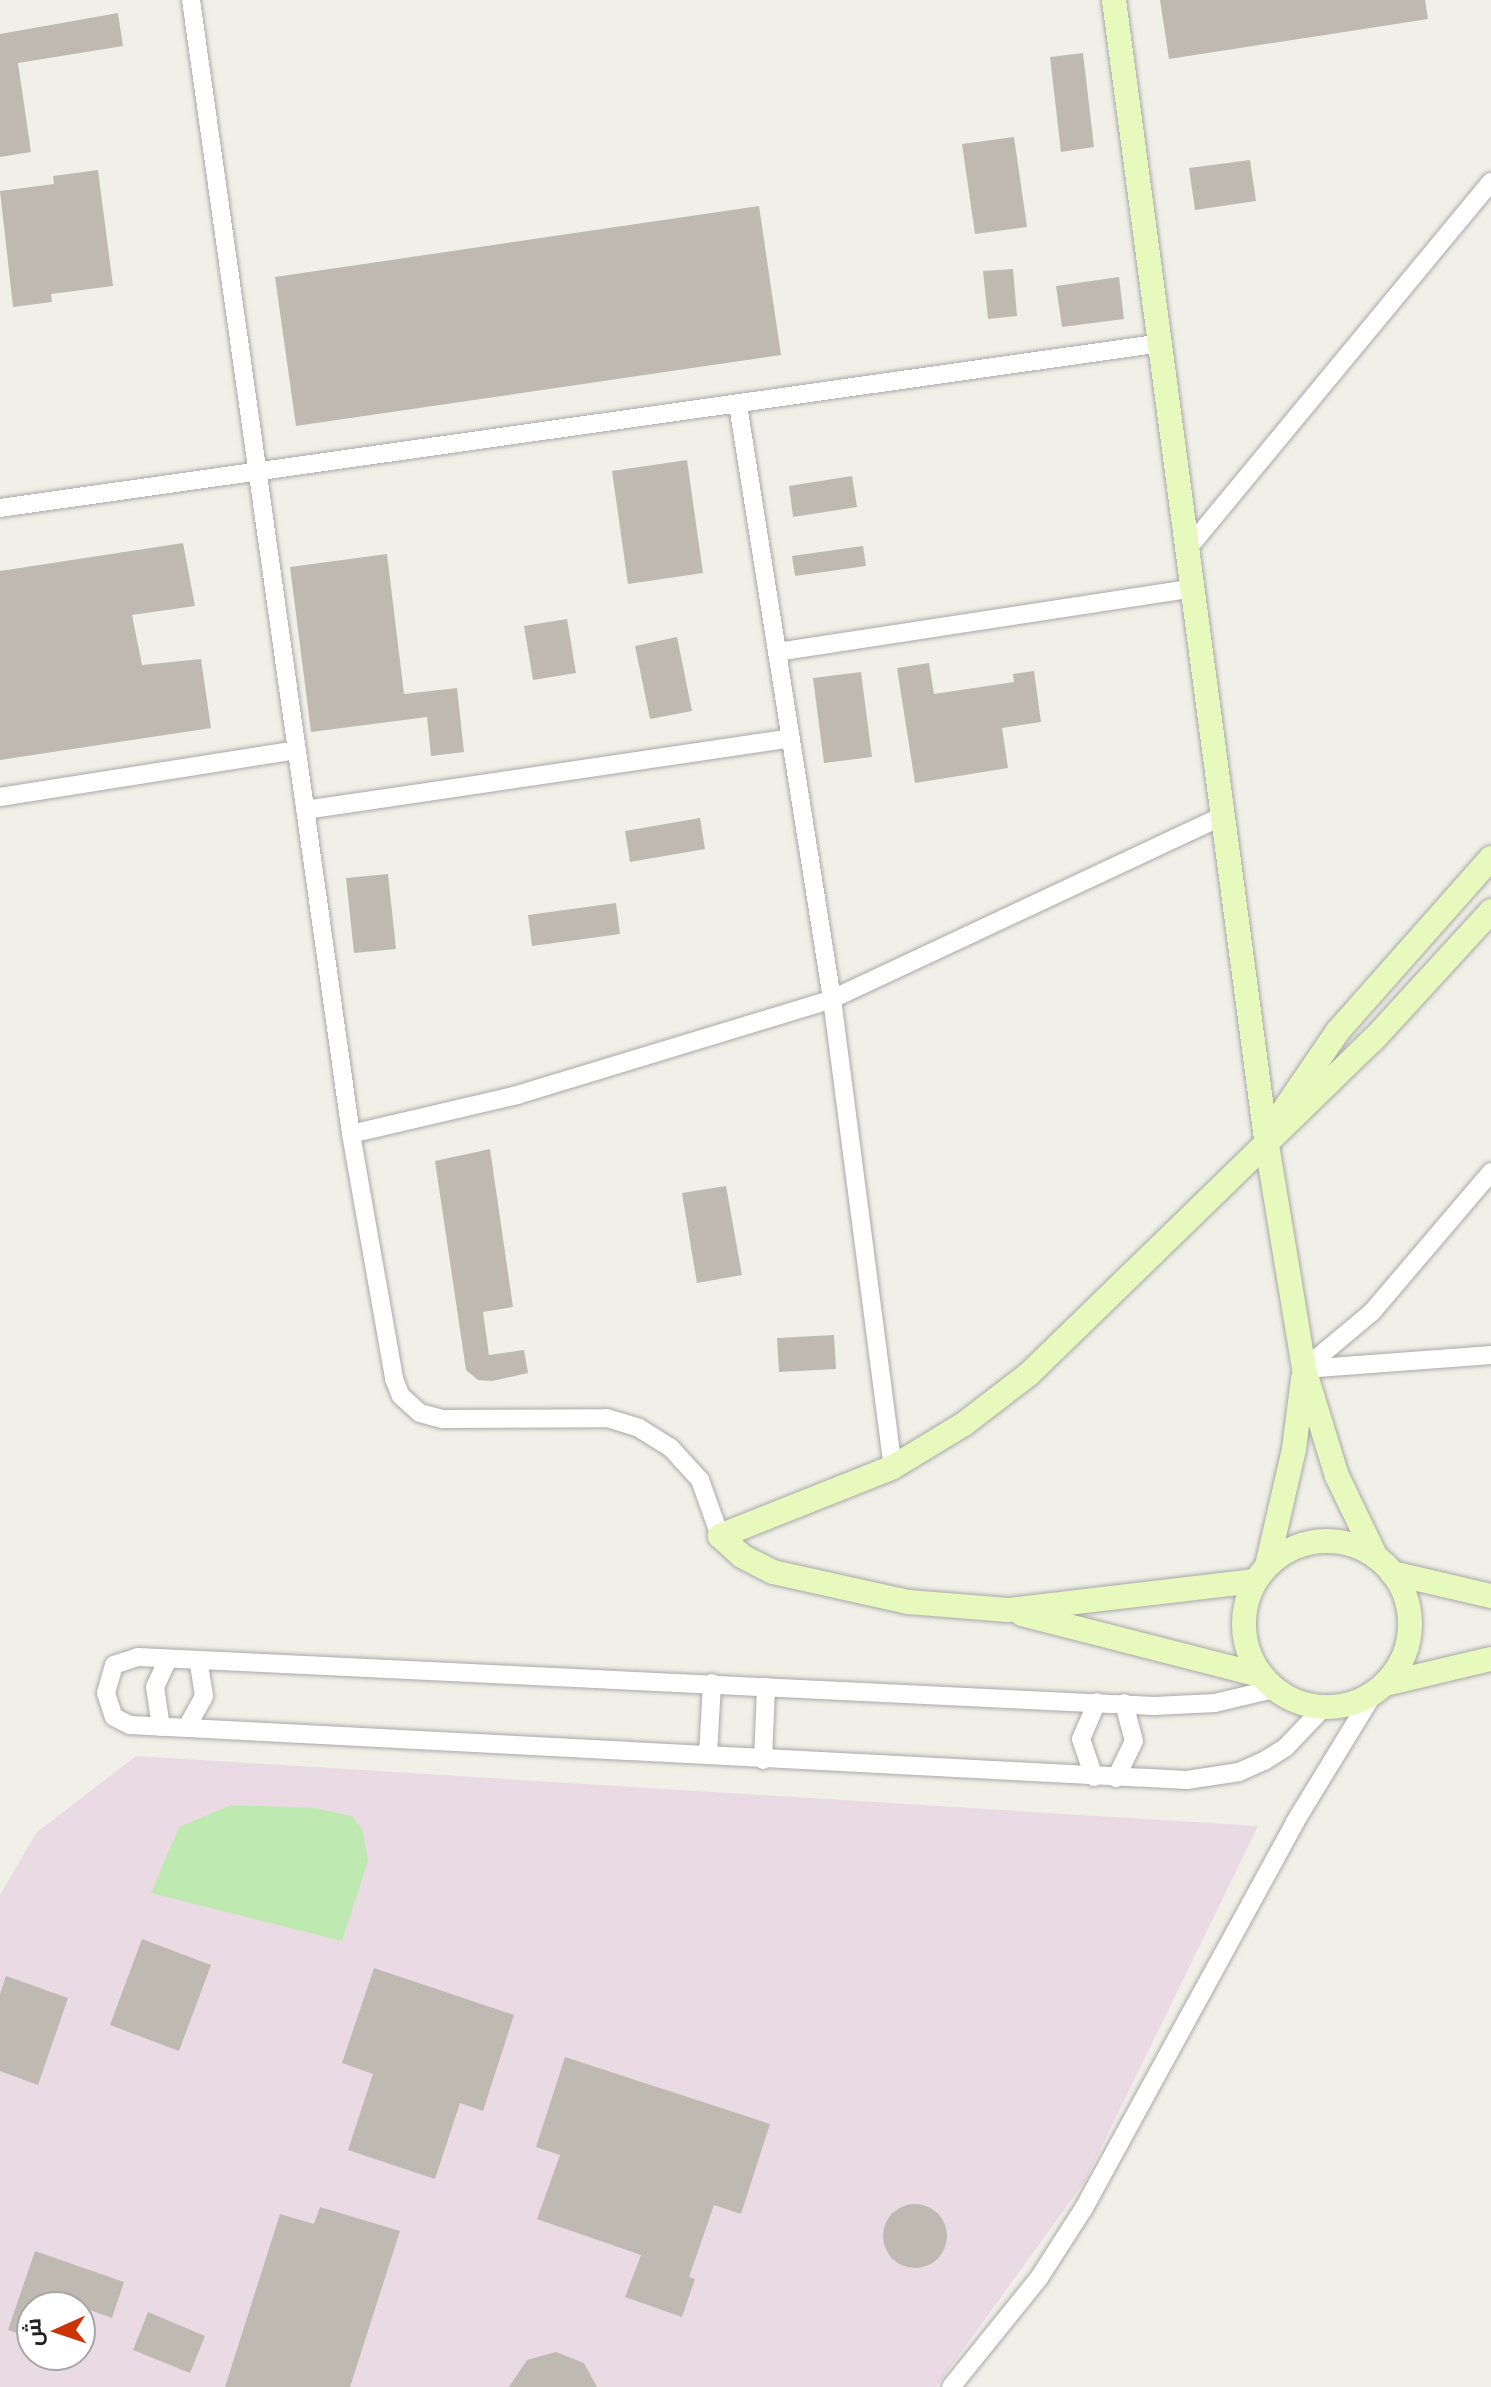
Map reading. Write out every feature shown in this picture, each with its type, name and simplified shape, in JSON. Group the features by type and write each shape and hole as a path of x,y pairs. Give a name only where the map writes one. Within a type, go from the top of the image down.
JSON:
{"street":[{"path":"191,0 351,1134 394,1379 401,1396 420,1413 443,1419 607,1418 639,1428 670,1447 700,1480 720,1536 742,1556 773,1572 908,1602 1008,1610 1267,1682 1297,1702 1323,1708 1349,1705 1379,1689 1491,1659"},
{"path":"951,2387 1039,2278 1084,2208 1295,1822 1408,1642 1409,1618 1337,1476 1304,1369 1266,1139 1195,588 1114,0"},
{"path":"1189,547 1491,182"},
{"path":"0,508 1162,343"},
{"path":"738,405 832,999 893,1467"},
{"path":"777,652 1195,588"},
{"path":"305,810 791,738"},
{"path":"0,797 296,750"},
{"path":"351,1134 517,1095 832,999 1224,815"},
{"path":"1266,1139 1338,1031 1491,858"},
{"path":"720,1536 893,1467 964,1424 1029,1374 1266,1139 1373,1040 1491,911"},
{"path":"1267,1682 1244,1629 1294,1449 1304,1369 1372,1312 1491,1172"},
{"path":"1304,1369 1491,1355"},
{"path":"1008,1610 1261,1574 1286,1551 1320,1542 1355,1546 1384,1565 1491,1596"},
{"path":"1267,1682 1215,1703 1124,1703 126,1658 114,1665 106,1693 108,1708 121,1723 161,1727 1187,1780 1239,1772 1286,1747 1323,1708"},
{"path":"161,1727 155,1687 168,1659"},
{"path":"187,1727 204,1696 198,1660"},
{"path":"708,1755 712,1683"},
{"path":"763,1760 766,1687"},
{"path":"1094,1777 1081,1739 1097,1702"},
{"path":"1116,1778 1134,1741 1124,1703"}],"shaded area":[{"path":"136,1756 1258,1826 1085,2181 936,2387 0,2387 0,1895 36,1833"}],"green space":[{"path":"231,1805 314,1808 352,1816 362,1829 368,1861 342,1941 151,1893 179,1827"}],"building":[{"path":"1160,0 1425,0 1428,19 1169,59"},
{"path":"118,13 123,46 18,63 31,152 0,157 0,34"},
{"path":"1083,53 1094,147 1061,152 1050,57"},
{"path":"1014,137 1027,227 975,234 962,144"},
{"path":"1250,160 1256,201 1195,210 1189,168"},
{"path":"98,170 113,286 51,294 52,302 13,307 0,191 54,184 53,176"},
{"path":"759,206 781,355 296,426 275,277"},
{"path":"1013,269 1017,316 988,319 983,271"},
{"path":"1119,277 1124,319 1062,327 1056,286"},
{"path":"687,460 703,573 628,584 612,471"},
{"path":"852,476 857,507 793,517 789,486"},
{"path":"183,543 195,606 132,615 142,665 201,659 211,728 0,760 0,571"},
{"path":"863,546 866,566 795,576 792,556"},
{"path":"387,554 404,694 457,688 464,752 431,756 427,717 311,732 290,567"},
{"path":"567,619 576,673 533,680 524,626"},
{"path":"677,637 692,711 650,719 635,646"},
{"path":"929,663 934,694 1014,682 1013,674 1034,671 1041,722 1002,728 1008,768 915,783 897,668"},
{"path":"861,672 872,757 824,763 813,678"},
{"path":"700,818 705,849 630,862 625,831"},
{"path":"388,874 396,949 354,953 346,878"},
{"path":"616,903 620,934 532,946 528,915"},
{"path":"490,1149 513,1307 483,1312 489,1355 524,1350 528,1373 492,1381 478,1380 466,1370 435,1161"},
{"path":"726,1186 742,1275 697,1283 682,1193"},
{"path":"834,1335 836,1369 779,1372 777,1338"},
{"path":"142,1939 211,1965 179,2051 110,2025"},
{"path":"374,1968 514,2015 483,2111 460,2103 435,2179 348,2150 373,2074 342,2063"},
{"path":"6,1976 68,1998 38,2085 0,2071 0,1994"},
{"path":"565,2057 770,2124 741,2214 714,2205 689,2277 695,2279 682,2317 625,2297 641,2255 537,2219 560,2155 536,2147"},
{"path":"909,2204 921,2204 938,2213 945,2224 945,2248 938,2259 921,2268 909,2268 897,2263 888,2254 883,2242 883,2230 888,2218 897,2209"},
{"path":"320,2207 400,2231 350,2387 225,2387 280,2214 314,2224"},
{"path":"35,2251 124,2282 112,2318 96,2312 96,2291 21,2291"},
{"path":"16,2307 16,2333 8,2330"},
{"path":"148,2312 205,2336 190,2373 133,2350"},
{"path":"556,2352 584,2363 597,2387 509,2387 527,2360"}]}
